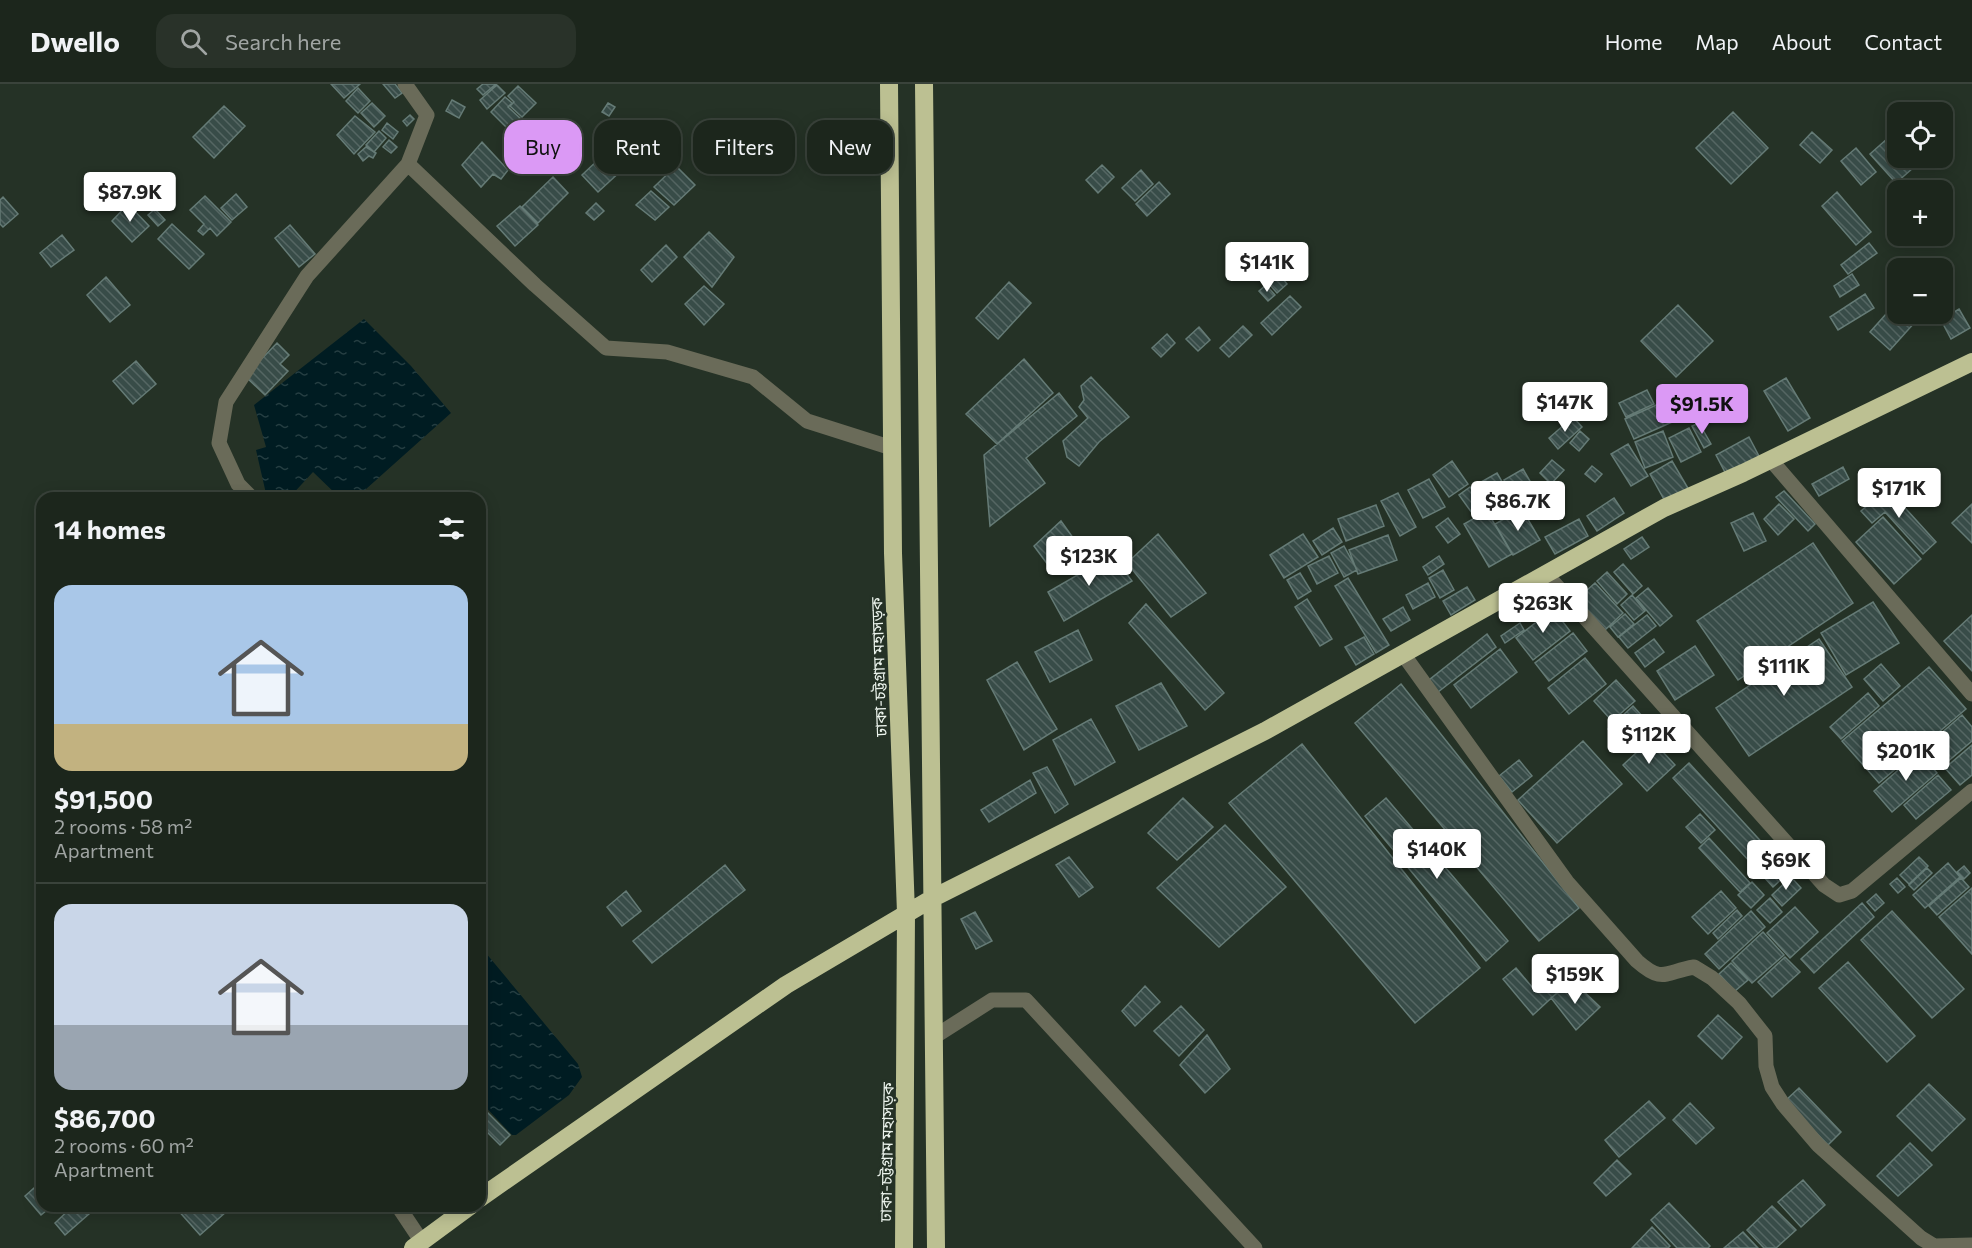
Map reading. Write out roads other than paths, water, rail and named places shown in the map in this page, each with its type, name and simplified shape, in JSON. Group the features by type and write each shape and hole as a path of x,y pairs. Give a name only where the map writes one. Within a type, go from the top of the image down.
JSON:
{"highway":[{"name":"ঢাকা-চট্টগ্রাম মহাসড়ক","path":"888,84 893,553 906,914 904,1248"},
{"path":"924,84 936,1248"},
{"path":"486,1194 786,985 933,898 1265,731 1664,508 1771,460 1972,362"},
{"path":"417,1245 462,1212"}],"street":[{"path":"246,492 238,484 219,443 226,402 307,276 408,164 426,114 405,84"},
{"path":"408,164 606,348 667,352 753,377 807,421 892,448"},
{"path":"1771,460 1972,694"},
{"path":"1546,574 1824,885 1839,895 1852,891 1972,791"},
{"path":"1403,654 1567,882 1637,961 1650,972 1661,977 1694,967 1712,978 1739,1003 1765,1036 1766,1066 1772,1087 1818,1145 1921,1238 1934,1246 1972,1245"},
{"path":"934,1037 992,1000 1026,1000 1255,1248"},
{"path":"401,1212 417,1245"}],"water":[{"path":"364,319 411,366 451,413 363,492 334,492 313,472 295,492 266,492 256,450 266,447 254,405"},
{"path":"486,953 578,1064 582,1077 569,1095 516,1135 512,1135 486,1107"}]}
